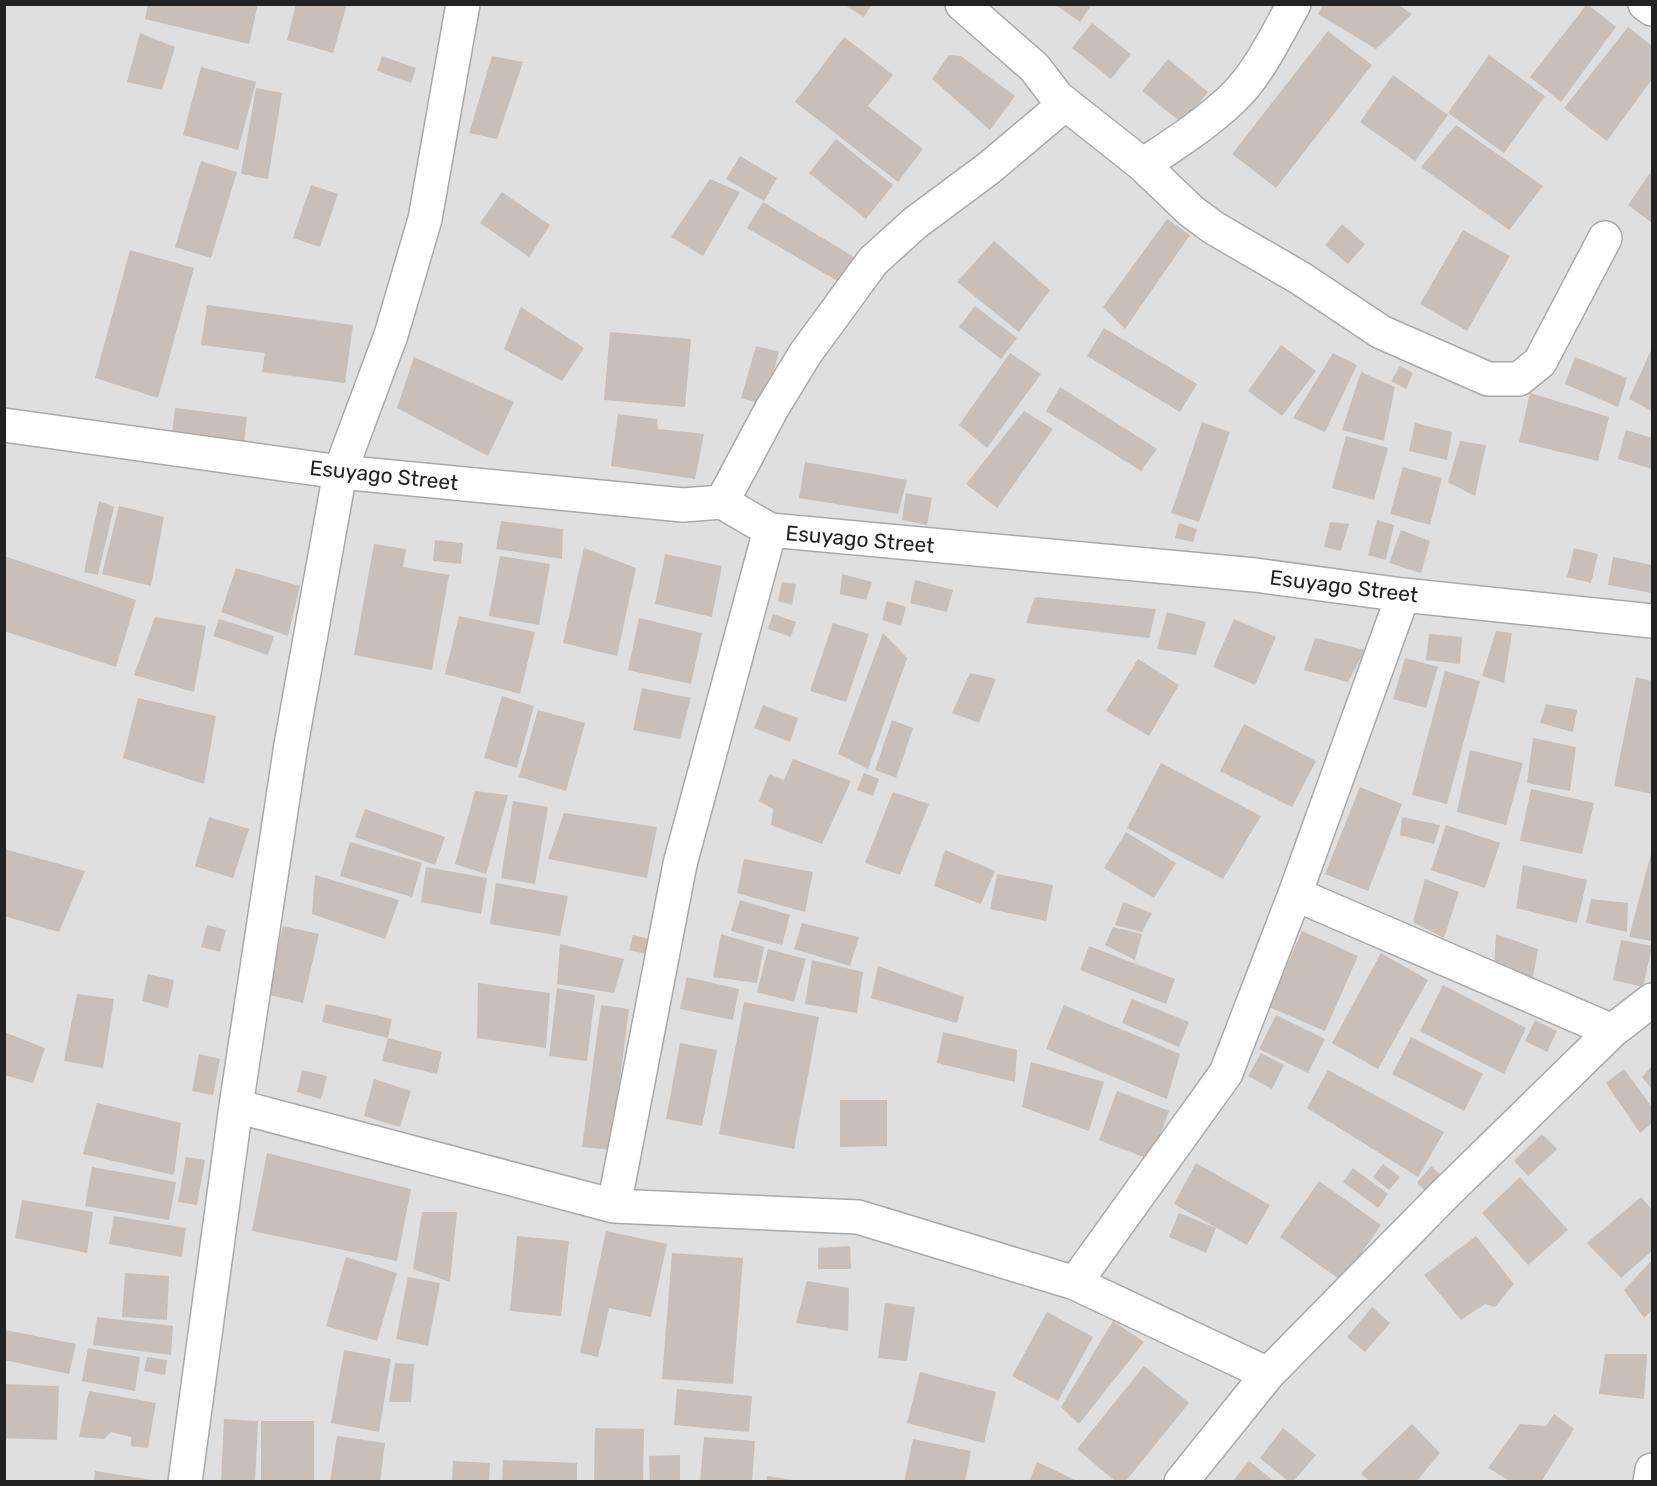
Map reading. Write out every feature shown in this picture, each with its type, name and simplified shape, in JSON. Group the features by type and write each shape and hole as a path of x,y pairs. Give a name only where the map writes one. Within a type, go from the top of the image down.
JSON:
{"street":[{"path":"185,1482 236,1106 291,745 340,472 391,335 425,219 462,4"},
{"path":"962,4 1035,68 1065,104 1143,165 1191,211 1214,228 1300,278 1381,332 1488,380 1519,379 1540,362 1605,238"},
{"path":"1143,165 1213,116 1235,97 1262,60 1294,4"},
{"path":"1645,4 1653,9"},
{"path":"722,502 771,410 805,354 873,261 915,223 989,168 1065,104"},
{"name":"Esuyago Street","path":"4,425 340,472 683,504 722,502 770,530 1255,575 1403,595 1653,621"},
{"path":"614,1206 680,864 770,530"},
{"path":"1075,1283 1226,1073 1295,894 1403,595"},
{"path":"1295,894 1612,1030"},
{"path":"1181,1482 1268,1374 1612,1030 1653,1000"},
{"path":"236,1106 614,1206 858,1217 1075,1283 1268,1374"},
{"path":"1650,1482 1653,1470"}],"shaded area":[{"path":"5,5 1652,5 1652,1481 5,1481"}],"building":[{"path":"148,4 258,4 249,44 145,19"},
{"path":"296,4 347,4 333,53 287,40"},
{"path":"843,4 872,4 864,17"},
{"path":"1054,4 1092,4 1080,22"},
{"path":"1587,4 1616,27 1561,102 1530,77"},
{"path":"1323,5 1399,5 1412,14 1376,49 1318,14"},
{"path":"1092,23 1131,54 1111,79 1072,48"},
{"path":"1628,27 1652,46 1652,79 1607,141 1564,108"},
{"path":"1328,31 1372,65 1276,188 1232,154"},
{"path":"140,33 175,47 162,90 127,82"},
{"path":"844,37 893,75 868,106 923,149 898,182 795,102"},
{"path":"949,55 961,56 1015,96 990,130 932,79"},
{"path":"1489,55 1545,96 1504,153 1448,113"},
{"path":"382,56 416,68 411,83 377,71"},
{"path":"492,56 523,62 497,139 469,133"},
{"path":"1168,59 1208,92 1183,124 1142,91"},
{"path":"201,67 256,82 238,150 183,135"},
{"path":"1393,75 1448,115 1415,161 1360,122"},
{"path":"256,88 282,93 268,179 241,174"},
{"path":"1456,125 1543,186 1509,230 1421,167"},
{"path":"836,139 893,185 866,219 809,173"},
{"path":"740,156 777,178 764,201 726,179"},
{"path":"201,161 237,172 211,258 175,247"},
{"path":"1650,173 1652,174 1652,223 1628,205"},
{"path":"710,179 740,192 703,256 671,237"},
{"path":"311,185 338,194 320,247 293,238"},
{"path":"502,192 550,225 529,257 480,223"},
{"path":"763,202 859,260 844,285 747,228"},
{"path":"1167,219 1190,235 1125,329 1103,307"},
{"path":"1342,224 1365,244 1348,264 1325,245"},
{"path":"1463,230 1510,256 1467,331 1420,304"},
{"path":"994,241 1050,290 1019,332 957,282"},
{"path":"130,250 194,268 158,398 95,378"},
{"path":"207,305 353,325 345,383 262,372 265,353 201,345"},
{"path":"975,306 1017,338 1001,359 959,327"},
{"path":"521,307 584,348 562,381 504,349"},
{"path":"1104,328 1197,384 1180,412 1087,356"},
{"path":"610,332 691,339 685,407 604,400"},
{"path":"1281,345 1316,371 1282,416 1248,391"},
{"path":"756,346 779,352 764,405 741,398"},
{"path":"1652,348 1652,411 1629,399"},
{"path":"1010,353 1041,374 987,448 959,425"},
{"path":"1333,353 1357,365 1325,432 1293,418"},
{"path":"414,357 514,402 488,456 397,408"},
{"path":"1575,357 1627,378 1618,407 1565,384"},
{"path":"1400,366 1413,373 1406,389 1391,381"},
{"path":"1361,372 1395,387 1384,441 1342,430"},
{"path":"1060,387 1157,449 1141,471 1046,411"},
{"path":"1530,393 1609,417 1598,461 1519,442"},
{"path":"175,408 247,417 244,444 172,435"},
{"path":"1024,411 1053,429 997,508 966,484"},
{"path":"618,414 657,419 658,429 704,434 695,479 611,466"},
{"path":"1202,422 1230,432 1199,522 1171,513"},
{"path":"1415,423 1452,432 1447,460 1409,451"},
{"path":"1626,430 1652,438 1652,469 1618,459"},
{"path":"1346,436 1388,448 1374,500 1332,488"},
{"path":"1460,441 1486,445 1475,496 1448,482"},
{"path":"805,462 907,480 898,514 799,498"},
{"path":"1403,467 1442,478 1430,525 1390,514"},
{"path":"906,493 932,498 927,525 902,520"},
{"path":"99,501 114,507 98,575 84,572"},
{"path":"119,506 164,517 151,586 102,574"},
{"path":"1377,520 1394,525 1386,560 1368,555"},
{"path":"501,521 563,529 562,559 496,549"},
{"path":"1330,522 1349,524 1341,551 1324,547"},
{"path":"1179,523 1197,529 1193,542 1175,538"},
{"path":"1401,530 1430,541 1421,573 1389,563"},
{"path":"435,540 463,543 461,564 433,561"},
{"path":"374,544 406,549 403,567 449,575 432,670 354,655"},
{"path":"584,548 636,568 617,656 563,643"},
{"path":"1574,548 1598,554 1591,583 1567,577"},
{"path":"665,554 722,566 712,617 655,604"},
{"path":"4,556 136,600 116,667 4,631"},
{"path":"500,556 550,564 539,625 489,616"},
{"path":"1613,557 1652,565 1652,593 1608,585"},
{"path":"236,568 300,586 288,636 221,612"},
{"path":"842,574 872,582 866,600 840,594"},
{"path":"915,580 953,590 947,612 910,603"},
{"path":"782,582 796,584 792,605 778,601"},
{"path":"1035,597 1156,609 1149,638 1026,623"},
{"path":"887,601 906,607 901,626 882,620"},
{"path":"1167,612 1206,622 1196,655 1157,649"},
{"path":"773,614 796,622 791,637 768,629"},
{"path":"459,616 535,632 520,694 445,674"},
{"path":"155,617 206,626 194,692 134,675"},
{"path":"639,618 702,633 691,684 628,670"},
{"path":"219,619 274,636 268,655 213,636"},
{"path":"1234,619 1276,637 1255,685 1213,667"},
{"path":"833,623 869,634 846,702 810,691"},
{"path":"1496,631 1512,633 1504,683 1482,676"},
{"path":"883,633 907,658 868,769 838,754"},
{"path":"1429,634 1462,637 1460,664 1426,660"},
{"path":"1315,638 1365,650 1348,682 1304,670"},
{"path":"1405,658 1438,667 1426,708 1393,699"},
{"path":"1138,659 1179,685 1149,736 1106,711"},
{"path":"1445,671 1480,681 1447,804 1412,795"},
{"path":"970,673 996,679 979,723 952,713"},
{"path":"1636,677 1652,681 1652,794 1614,786"},
{"path":"642,688 691,698 680,739 633,730"},
{"path":"502,696 534,706 517,768 484,758"},
{"path":"138,698 216,716 204,784 123,758"},
{"path":"1546,704 1577,710 1573,732 1540,723"},
{"path":"763,705 798,718 790,742 754,728"},
{"path":"538,710 585,723 566,791 519,777"},
{"path":"892,720 913,728 896,778 875,770"},
{"path":"1244,724 1316,761 1292,807 1220,771"},
{"path":"1533,738 1576,747 1570,791 1527,783"},
{"path":"1470,750 1523,763 1506,825 1457,812"},
{"path":"793,759 851,781 822,844 771,825 773,809 759,801 769,774 784,780"},
{"path":"1161,763 1261,816 1223,879 1127,828"},
{"path":"864,773 879,779 873,796 857,790"},
{"path":"1360,787 1402,804 1368,891 1325,874"},
{"path":"1531,789 1594,803 1582,854 1520,841"},
{"path":"475,791 508,795 486,874 455,864"},
{"path":"893,792 929,804 900,875 865,863"},
{"path":"513,801 548,807 535,884 501,878"},
{"path":"365,809 445,837 435,865 355,837"},
{"path":"564,813 657,827 647,878 548,859"},
{"path":"209,817 249,829 233,878 195,866"},
{"path":"1402,817 1440,825 1434,844 1400,835"},
{"path":"1446,825 1500,843 1485,888 1431,870"},
{"path":"1126,832 1176,863 1154,898 1104,868"},
{"path":"350,842 422,863 412,897 340,876"},
{"path":"4,849 85,871 59,932 4,916"},
{"path":"945,850 995,871 981,904 934,886"},
{"path":"1652,850 1652,941 1629,937"},
{"path":"744,859 813,872 805,912 737,893"},
{"path":"1523,865 1587,880 1577,923 1516,908"},
{"path":"426,867 487,878 481,914 421,902"},
{"path":"997,874 1053,885 1046,921 990,909"},
{"path":"315,875 399,900 385,939 312,914"},
{"path":"1425,879 1459,892 1444,938 1413,922"},
{"path":"496,883 568,896 560,936 490,924"},
{"path":"1591,899 1628,903 1627,932 1586,923"},
{"path":"740,900 790,915 782,945 731,931"},
{"path":"1123,902 1152,913 1142,932 1115,925"},
{"path":"802,923 859,937 850,966 794,949"},
{"path":"207,925 226,930 220,952 201,947"},
{"path":"283,926 319,934 303,1003 266,994"},
{"path":"1113,927 1142,934 1135,960 1105,945"},
{"path":"1302,931 1358,956 1325,1031 1269,1007"},
{"path":"721,934 764,947 757,983 713,977"},
{"path":"1496,934 1538,949 1533,977 1494,967"},
{"path":"633,935 649,939 646,954 629,950"},
{"path":"1621,940 1652,946 1643,987 1613,980"},
{"path":"560,944 624,959 614,993 557,984"},
{"path":"1089,946 1175,979 1166,1004 1080,970"},
{"path":"768,949 806,959 794,1002 757,992"},
{"path":"1381,953 1428,980 1378,1069 1332,1043"},
{"path":"812,960 863,972 857,1013 805,1004"},
{"path":"878,966 964,997 957,1023 871,998"},
{"path":"148,974 174,980 168,1008 142,1001"},
{"path":"687,977 739,989 733,1020 680,1009"},
{"path":"478,983 550,993 546,1048 477,1038"},
{"path":"1443,985 1526,1028 1504,1074 1420,1031"},
{"path":"557,988 595,995 587,1061 549,1056"},
{"path":"77,994 114,999 103,1068 64,1061"},
{"path":"1132,999 1189,1022 1179,1047 1122,1023"},
{"path":"744,1002 819,1017 794,1149 719,1134"},
{"path":"326,1004 392,1019 388,1038 322,1022"},
{"path":"601,1005 629,1009 611,1150 582,1147"},
{"path":"1064,1005 1180,1054 1167,1099 1046,1049"},
{"path":"1276,1015 1325,1039 1308,1073 1259,1049"},
{"path":"1535,1020 1557,1031 1547,1052 1525,1041"},
{"path":"4,1032 45,1048 33,1083 4,1075"},
{"path":"943,1032 1017,1050 1015,1082 937,1063"},
{"path":"1411,1037 1483,1074 1464,1111 1392,1074"},
{"path":"388,1038 442,1052 437,1074 382,1061"},
{"path":"680,1043 717,1050 702,1126 666,1119"},
{"path":"1261,1053 1284,1065 1272,1089 1248,1076"},
{"path":"199,1054 220,1059 213,1095 192,1091"},
{"path":"1031,1062 1104,1082 1089,1131 1022,1107"},
{"path":"1652,1066 1652,1089 1642,1077"},
{"path":"1624,1069 1652,1107 1652,1123 1640,1133 1606,1083"},
{"path":"302,1070 327,1076 321,1099 297,1092"},
{"path":"1328,1070 1444,1132 1418,1177 1307,1108"},
{"path":"374,1079 411,1091 400,1127 364,1116"},
{"path":"1117,1091 1169,1111 1151,1160 1099,1140"},
{"path":"840,1100 887,1100 887,1146 840,1147"},
{"path":"97,1103 181,1123 174,1175 83,1154"},
{"path":"1542,1134 1557,1149 1528,1176 1514,1161"},
{"path":"267,1153 411,1189 397,1261 252,1231"},
{"path":"186,1157 205,1160 197,1205 178,1202"},
{"path":"1196,1163 1270,1205 1247,1245 1174,1204"},
{"path":"1383,1164 1400,1177 1389,1190 1373,1177"},
{"path":"1431,1166 1446,1179 1432,1196 1417,1183"},
{"path":"92,1167 176,1182 169,1220 85,1206"},
{"path":"1353,1168 1388,1194 1378,1208 1343,1182"},
{"path":"1520,1177 1568,1230 1528,1265 1482,1213"},
{"path":"1319,1181 1381,1225 1342,1281 1280,1237"},
{"path":"1641,1197 1652,1210 1652,1251 1621,1278 1587,1243"},
{"path":"22,1200 93,1212 87,1253 15,1238"},
{"path":"422,1212 457,1212 450,1282 413,1269"},
{"path":"1179,1213 1216,1228 1206,1253 1169,1237"},
{"path":"114,1216 186,1228 182,1257 109,1244"},
{"path":"606,1231 667,1244 651,1317 609,1308 598,1357 580,1353"},
{"path":"517,1236 569,1241 561,1316 510,1311"},
{"path":"1476,1236 1514,1284 1495,1307 1485,1304 1461,1320 1424,1275"},
{"path":"850,1246 851,1269 818,1269 818,1248"},
{"path":"672,1253 743,1258 733,1384 662,1379"},
{"path":"346,1257 397,1273 377,1341 326,1326"},
{"path":"1652,1260 1652,1310 1644,1318 1624,1290"},
{"path":"125,1273 169,1276 167,1320 122,1317"},
{"path":"408,1277 440,1283 428,1346 396,1339"},
{"path":"807,1281 849,1288 848,1331 796,1323"},
{"path":"885,1303 915,1307 907,1361 878,1358"},
{"path":"1372,1307 1390,1323 1365,1352 1347,1337"},
{"path":"1047,1312 1093,1337 1058,1401 1012,1376"},
{"path":"97,1317 173,1326 171,1355 93,1345"},
{"path":"1113,1321 1144,1342 1079,1424 1061,1407"},
{"path":"5,1330 76,1344 69,1374 4,1360"},
{"path":"88,1348 140,1357 135,1391 82,1381"},
{"path":"344,1350 391,1359 379,1432 331,1423"},
{"path":"1605,1354 1647,1354 1644,1399 1599,1394"},
{"path":"147,1357 167,1360 165,1375 144,1371"},
{"path":"395,1363 414,1364 411,1402 389,1402"},
{"path":"1144,1366 1189,1403 1125,1482 1116,1482 1077,1449"},
{"path":"920,1372 996,1392 984,1443 907,1423"},
{"path":"4,1384 59,1386 57,1440 4,1438"},
{"path":"677,1389 752,1396 749,1432 674,1425"},
{"path":"89,1391 156,1403 148,1448 131,1446 131,1437 111,1432 104,1439 79,1437"},
{"path":"1554,1414 1574,1429 1541,1482 1512,1482 1488,1468 1520,1424 1546,1426"},
{"path":"224,1419 258,1421 255,1482 221,1482"},
{"path":"261,1421 314,1421 314,1482 261,1482"},
{"path":"1412,1424 1440,1453 1416,1482 1370,1482 1361,1473"},
{"path":"595,1428 644,1429 643,1482 594,1482"},
{"path":"1283,1428 1316,1455 1293,1482 1289,1482 1260,1458"},
{"path":"337,1436 385,1443 380,1482 330,1482"},
{"path":"704,1437 755,1441 752,1482 700,1482"},
{"path":"913,1439 971,1451 965,1482 904,1482"},
{"path":"680,1455 680,1482 650,1482 649,1456"},
{"path":"503,1460 577,1463 577,1482 502,1482"},
{"path":"453,1461 490,1463 489,1482 452,1482"},
{"path":"1249,1461 1275,1482 1232,1482"},
{"path":"1037,1462 1080,1482 1029,1482"},
{"path":"95,1471 152,1480 152,1482 94,1482"},
{"path":"767,1476 792,1480 792,1482 766,1482"}]}
